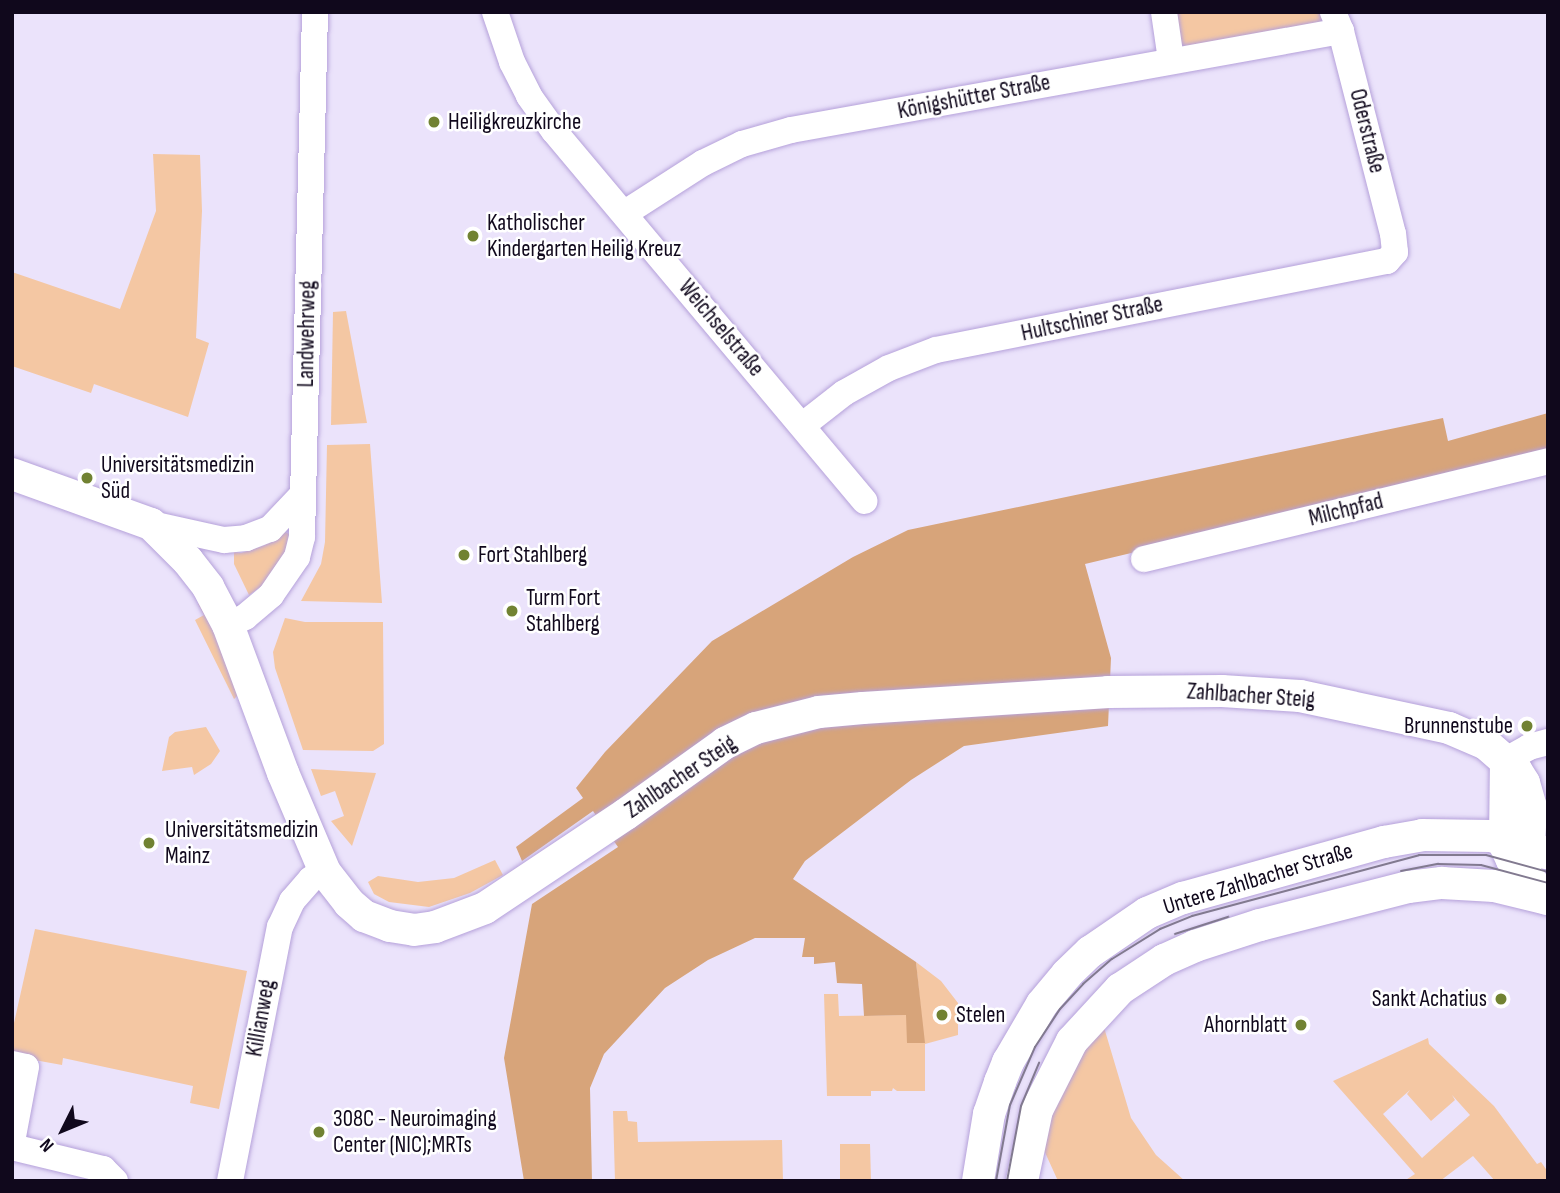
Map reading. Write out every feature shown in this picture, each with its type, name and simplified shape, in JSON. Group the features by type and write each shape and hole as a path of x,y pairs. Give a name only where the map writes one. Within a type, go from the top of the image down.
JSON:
{"street":[{"name":"Landwehrweg","path":"228,625 245,617 271,595 289,572 302,537 315,12"},
{"name":"Weichselstraße","path":"495,12 512,62 529,96 554,131 864,501"},
{"path":"1164,12 1171,60"},
{"name":"Königshütter Straße","path":"625,213 703,163 742,144 791,131 1171,60 1337,22"},
{"name":"Oderstraße","path":"1337,22 1393,233 1395,252"},
{"name":"Hultschiner Straße","path":"803,425 844,393 889,368 936,350 1387,261 1395,252"},
{"name":"Milchpfad","path":"1144,559 1548,461"},
{"path":"12,474 150,524 224,540 246,538 270,529 303,494"},
{"name":"Zahlbacher Steig","path":"150,524 208,587 228,625 283,773 325,872 349,903 364,916 390,926 414,930 453,922 485,908 725,743 756,728 794,717 852,709 1108,692 1222,691 1300,696 1449,728 1486,744 1506,760"},
{"path":"1547,899 1523,850 1506,760 1529,747 1548,742"},
{"name":"Untere Zahlbacher Straße","path":"978,1181 989,1114 1008,1062 1042,1004 1067,974 1114,934 1147,914 1183,898 1384,842 1433,834 1523,850"},
{"path":"1452,883 1523,850"},
{"name":"Killianweg","path":"230,1181 280,926 292,901 311,880 325,872"},
{"name":"Untere Zahlbacher Straße","path":"1022,1181 1037,1110 1056,1068 1087,1021 1140,974 1195,946 1260,925 1408,887 1452,883 1494,886 1547,899"},
{"path":"12,1064 26,1067 12,1144 103,1169 115,1181"}],"shaded area":[{"path":"1174,12 1320,12 1323,19 1322,23 1184,47 1179,42"},
{"path":"153,154 200,155 202,211 196,338 209,343 188,417 94,384 91,393 12,366 12,272 120,309 156,211"},
{"path":"346,311 367,423 331,425 333,312"},
{"path":"1548,413 1548,454 1085,564 1111,658 1108,726 964,746 911,780 805,861 793,879 916,962 925,1043 907,1043 906,1015 864,1016 862,984 837,983 835,962 814,964 814,957 802,957 805,938 755,938 708,960 665,988 604,1054 590,1088 592,1181 524,1181 504,1058 532,904 618,847 593,811 522,861 516,847 583,798 576,788 605,752 712,641 853,557 908,530 1443,418 1448,441"},
{"path":"370,444 382,603 301,601 321,564 325,542 327,445"},
{"path":"283,531 289,534 285,552 262,586 249,595 234,564 234,552 241,553 265,545"},
{"path":"203,600 240,693 234,699 195,620 204,615 198,604"},
{"path":"285,618 305,622 383,622 384,744 373,751 303,750 275,668 273,652"},
{"path":"206,727 220,751 211,764 194,775 192,767 162,771 169,737 175,732"},
{"path":"311,769 376,773 352,846 331,821 344,816 335,791 321,796"},
{"path":"495,860 503,875 470,893 429,907 389,902 374,894 368,882 378,876 418,882 454,878"},
{"path":"35,929 247,971 219,1109 190,1103 193,1086 63,1058 62,1065 12,1056 12,1032"},
{"path":"916,962 941,981 958,1003 958,1035 925,1044 925,1091 897,1091 893,1088 892,1091 871,1091 871,1096 827,1096 824,994 838,994 839,1016 906,1015 924,1043"},
{"path":"1103,1024 1131,1118 1156,1155 1185,1181 1058,1181 1043,1148 1051,1108 1073,1063"},
{"path":"1428,1038 1429,1044 1494,1106 1537,1164 1541,1162 1548,1172 1548,1181 1495,1181 1473,1156 1440,1181 1404,1181 1415,1174 1333,1081","holes":["1410,1090 1407,1094 1431,1121 1455,1100 1452,1095 1470,1115 1422,1158 1383,1114"]},
{"path":"613,1111 627,1111 628,1121 637,1122 638,1142 782,1140 783,1181 615,1181"},
{"path":"840,1144 870,1144 871,1181 840,1181"}],"tram line":[{"path":"996,1181 1010,1105 1035,1047 1060,1009 1083,984 1112,959 1160,929 1192,916 1419,855 1486,855 1548,872"},
{"path":"1401,871 1438,864 1481,865 1548,883"},
{"path":"1175,934 1228,917"},
{"path":"1007,1181 1021,1106 1039,1063"}],"place":[{"name":"Heiligkreuzkirche","path":"434,122"},
{"name":"Katholischer Kindergarten Heilig Kreuz","path":"473,236"},
{"name":"Universitätsmedizin Süd","path":"87,478"},
{"name":"Fort Stahlberg","path":"464,555"},
{"name":"Turm Fort Stahlberg","path":"512,611"},
{"name":"Brunnenstube","path":"1527,726"},
{"name":"Universitätsmedizin Mainz","path":"149,843"},
{"name":"Sankt Achatius","path":"1501,999"},
{"name":"Stelen","path":"942,1015"},
{"name":"Ahornblatt","path":"1301,1025"},
{"name":"308C - Neuroimaging Center (NIC);MRTs","path":"319,1132"}]}
